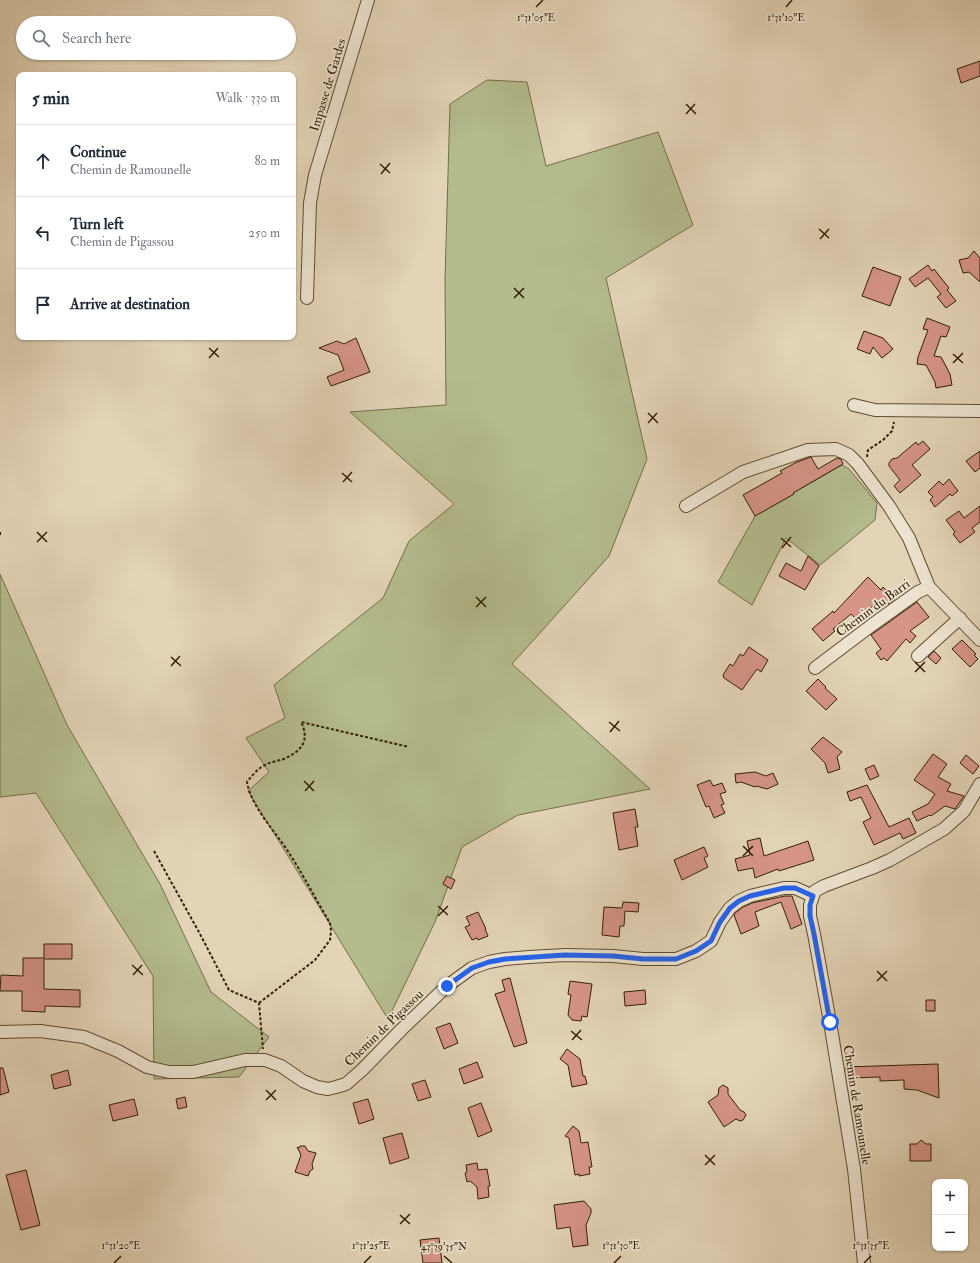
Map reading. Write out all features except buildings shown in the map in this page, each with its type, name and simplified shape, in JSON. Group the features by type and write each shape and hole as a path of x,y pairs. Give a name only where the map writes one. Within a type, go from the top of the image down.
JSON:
{"street":[{"name":"Impasse de Gardes","path":"307,298 310,203 315,175 368,0"},
{"path":"854,405 874,410 980,411"},
{"path":"686,506 743,472 808,450 836,449 849,455 858,464 890,506 909,538 929,587"},
{"name":"Chemin du Barri","path":"815,668 918,592 929,587 980,640"},
{"path":"918,656 960,618"},
{"path":"813,896 816,891 824,886 890,860 944,829 964,811 980,784"},
{"name":"Chemin de Pigassou","path":"0,1032 40,1032 84,1037 118,1050 147,1067 169,1072 193,1072 244,1060 265,1060 281,1066 303,1081 316,1087 328,1089 346,1084 447,986 472,968 489,962 505,959 565,955 676,959 696,951 711,941 720,922 730,908 739,901 750,896 784,888 795,888 813,896"},
{"name":"Chemin de Ramounelle","path":"813,896 810,905 810,916 830,1022 854,1169 864,1263"}],"path":[{"path":"869,464 867,457 868,450 883,440 892,431 895,411"},
{"path":"259,1003 315,960 330,940 331,932 330,923 289,853 253,801 248,791 247,782 258,769 265,764 288,758 301,748 305,730 301,722 409,747"},
{"path":"154,851 229,990 259,1003"},
{"path":"259,1003 265,1060"}],"green space":[{"path":"487,80 527,82 546,166 658,132 693,225 606,278 647,459 609,556 512,664 650,789 518,815 462,847 435,922 388,1019 248,791 269,772 246,738 285,718 274,685 383,598 409,541 454,504 350,412 446,405 445,280 450,104"},
{"path":"842,465 849,469 877,503 875,520 820,565 786,538 752,605 718,582 755,516"},
{"path":"0,574 67,725 160,884 211,992 269,1037 239,1077 154,1079 153,976 36,793 0,797"}],"route":[{"path":"447,986 472,968 489,962 505,959 565,955 676,959 696,951 711,941 720,922 730,908 739,901 750,896 770,891 784,888 795,888 813,896 810,905 810,916 830,1022"}]}
